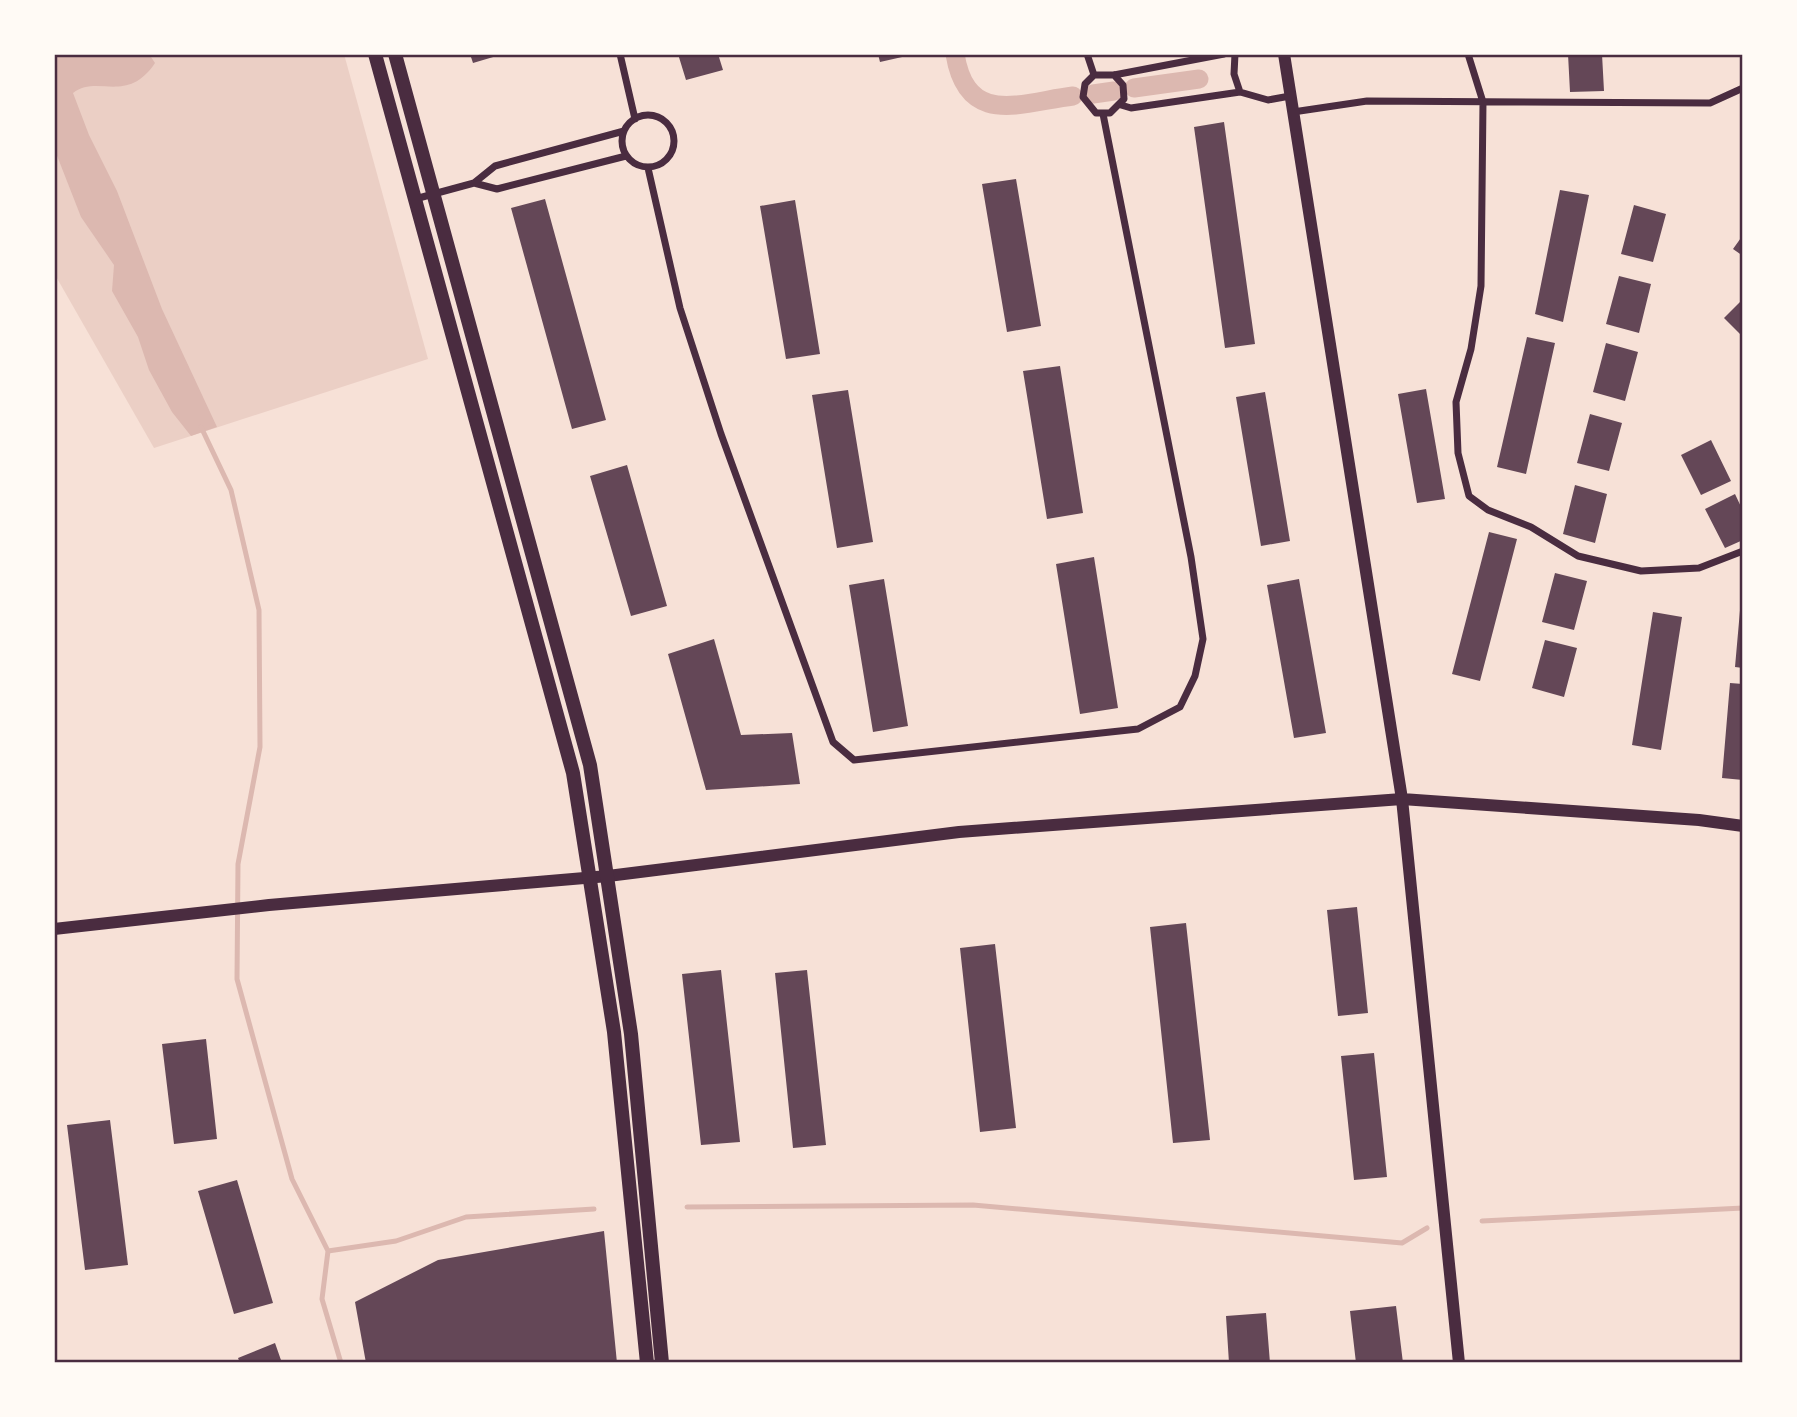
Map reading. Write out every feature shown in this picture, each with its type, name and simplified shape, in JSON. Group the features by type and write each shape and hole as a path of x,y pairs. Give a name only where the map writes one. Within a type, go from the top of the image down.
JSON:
{"main road":[{"path":"375,54 573,773 614,1032 647,1363"},
{"path":"395,54 590,765 631,1034 662,1363"}],"street":[{"path":"620,54 635,118"},
{"path":"1087,54 1094,75"},
{"path":"1224,54 1114,75 1094,75 1085,84 1083,97 1090,109 1103,114 1121,105 1132,108 1240,92 1268,100 1290,96"},
{"path":"1235,54 1234,74 1240,92"},
{"path":"1284,54 1402,799 1459,1363"},
{"path":"1468,54 1483,102 1481,286 1471,349 1456,402 1458,453 1469,496 1488,510 1531,527 1578,556 1641,571 1699,568 1743,551"},
{"path":"1114,75 1125,92 1121,105"},
{"path":"1293,112 1367,101 1710,103 1743,88"},
{"path":"648,168 680,308 721,434 833,742 854,760 1138,729 1180,707 1195,676 1203,639 1191,557 1103,114"},
{"path":"635,118 659,118 671,130 673,146 665,162 648,168 632,162 626,156 622,139 624,131 635,118"},
{"path":"415,199 474,183 495,166 624,131"},
{"path":"474,183 497,189 626,156"},
{"path":"54,929 270,905 608,876 959,832 1402,799 1699,820 1743,826"}],"shaded area":[{"path":"54,54 344,54 428,359 154,448 54,273"},
{"path":"54,54 149,54 155,63 134,83 112,87 92,86 73,93 89,135 117,191 162,309 217,427 191,436 172,412 149,370 138,337 112,291 114,265 81,217 54,148"}],"building":[{"path":"470,54 500,54 500,55 473,63"},
{"path":"678,54 718,54 723,70 686,80"},
{"path":"878,54 911,54 911,55 880,62"},
{"path":"1568,54 1602,54 1604,91 1570,92"},
{"path":"1224,122 1255,344 1225,348 1194,127"},
{"path":"1016,179 1041,326 1007,332 982,184"},
{"path":"1560,190 1589,195 1563,322 1535,314"},
{"path":"545,199 606,420 572,429 511,208"},
{"path":"795,200 820,354 786,359 760,206"},
{"path":"1634,205 1666,214 1653,262 1621,254"},
{"path":"1743,235 1743,256 1733,249"},
{"path":"1619,276 1651,284 1639,333 1606,324"},
{"path":"1743,299 1743,337 1724,318"},
{"path":"1527,337 1555,343 1526,474 1497,467"},
{"path":"1606,343 1638,352 1625,401 1593,392"},
{"path":"1060,366 1083,513 1047,519 1023,371"},
{"path":"1426,389 1445,499 1417,503 1398,394"},
{"path":"848,390 873,542 837,548 812,395"},
{"path":"1265,392 1290,541 1261,546 1236,397"},
{"path":"1590,414 1622,423 1609,471 1577,463"},
{"path":"1711,440 1731,481 1701,495 1681,455"},
{"path":"627,465 667,606 631,616 590,476"},
{"path":"1575,485 1607,494 1595,543 1563,534"},
{"path":"1735,494 1743,511 1743,540 1725,548 1705,509"},
{"path":"1489,532 1517,539 1480,681 1452,674"},
{"path":"1094,557 1118,708 1080,714 1056,564"},
{"path":"1555,573 1587,581 1574,630 1542,622"},
{"path":"884,579 908,726 873,732 849,585"},
{"path":"1299,579 1326,733 1294,738 1267,585"},
{"path":"1743,599 1743,668 1735,667"},
{"path":"1653,612 1682,617 1661,750 1632,745"},
{"path":"714,639 741,735 792,733 800,784 706,790 668,654"},
{"path":"1545,640 1577,648 1564,697 1532,688"},
{"path":"1730,683 1743,684 1743,780 1722,778"},
{"path":"1357,907 1368,1013 1338,1016 1327,910"},
{"path":"1186,923 1210,1140 1173,1143 1150,927"},
{"path":"995,944 1016,1128 980,1132 960,948"},
{"path":"721,970 740,1142 701,1145 682,974"},
{"path":"807,970 826,1145 793,1148 775,973"},
{"path":"206,1039 217,1139 174,1144 162,1044"},
{"path":"1374,1053 1387,1177 1354,1180 1341,1056"},
{"path":"110,1120 128,1265 85,1270 67,1125"},
{"path":"237,1180 273,1303 234,1314 198,1191"},
{"path":"604,1231 617,1363 366,1363 355,1302 438,1260"},
{"path":"1396,1306 1403,1363 1356,1363 1350,1311"},
{"path":"1266,1313 1270,1363 1229,1363 1226,1316"},
{"path":"275,1343 282,1363 240,1363 238,1358"}],"waterway":[{"path":"955,54 961,77 971,92 983,101 998,105 1015,105 1073,96"},
{"path":"1134,88 1199,79"},
{"path":"1093,94 1114,91"},
{"path":"201,427 231,490 259,610 260,747 238,864 237,979 292,1179 328,1251 322,1299 341,1363"},
{"path":"687,1207 973,1205 1402,1243 1427,1228"},
{"path":"1482,1221 1743,1208"},
{"path":"328,1251 396,1241 466,1217 594,1209"}]}
